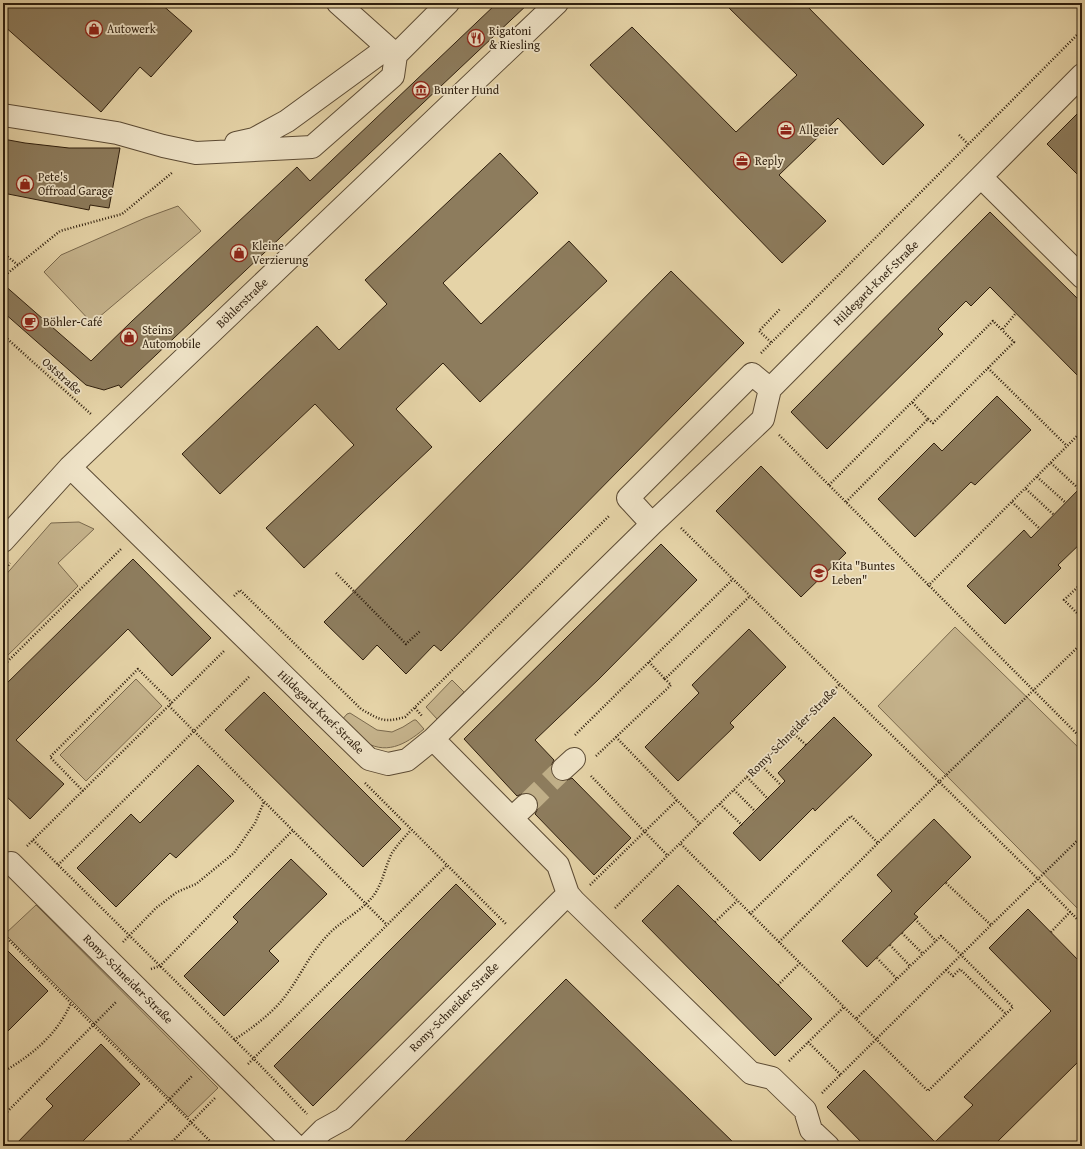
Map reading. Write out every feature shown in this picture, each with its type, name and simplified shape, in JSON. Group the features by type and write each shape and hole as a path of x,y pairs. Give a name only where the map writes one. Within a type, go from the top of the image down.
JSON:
{"street":[{"path":"3,115 117,133 163,146 196,152 312,147 393,76 392,52 338,3"},
{"path":"196,152 254,139 287,121 392,52 448,3"},
{"name":"Böhlerstraße","path":"3,541 70,467 557,3"},
{"name":"Hildegard-Knef-Straße","path":"770,389 1082,75"},
{"path":"981,177 1082,277"},
{"path":"666,511 628,498 752,374 770,389 764,419"},
{"name":"Hildegard-Knef-Straße","path":"70,467 369,759 388,764 407,760 432,739 666,511 764,419"},
{"path":"432,739 519,812 558,865 571,898 751,1073 772,1078 805,1110 811,1130 828,1146"},
{"name":"Romy-Schneider-Straße","path":"11,863 296,1146"},
{"name":"Romy-Schneider-Straße","path":"307,1146 323,1130 343,1119 522,940 571,898"}],"path":[{"path":"752,374 761,352 1082,30"},
{"path":"959,136 968,144"},
{"path":"3,277 60,231 122,214 196,152"},
{"path":"3,253 18,265"},
{"path":"771,342 759,331 780,309"},
{"path":"1002,330 1016,313"},
{"path":"829,486 912,402 993,321 1014,342 933,423 912,402"},
{"name":"Oststraße","path":"3,335 109,430"},
{"path":"988,368 1067,446"},
{"path":"764,419 928,586 1082,738"},
{"path":"846,502 928,419"},
{"path":"928,586 1082,431"},
{"path":"1051,463 1079,489"},
{"path":"1037,477 1066,503"},
{"path":"1026,489 1054,515"},
{"path":"218,612 240,590 361,709 377,718 390,721 398,719 405,717 628,498"},
{"path":"1012,502 1040,529"},
{"path":"666,511 840,684"},
{"path":"3,666 137,533"},
{"path":"336,573 406,644 420,631"},
{"path":"668,856 644,831 573,765 563,747 733,579"},
{"path":"1082,583 1064,600 1082,618"},
{"path":"666,679 750,596"},
{"path":"11,863 241,634"},
{"path":"779,942 939,782 1082,643"},
{"path":"58,864 266,659"},
{"path":"573,765 616,737 671,685 649,662"},
{"path":"83,791 50,757 138,669 172,703"},
{"name":"Romy-Schneider-Straße","path":"598,924 681,844 840,684 1082,924"},
{"path":"169,706 387,925"},
{"path":"792,732 806,744"},
{"path":"616,737 700,824"},
{"path":"760,764 781,785"},
{"path":"746,777 768,798"},
{"path":"363,782 522,940"},
{"path":"734,790 755,811"},
{"path":"571,898 677,800"},
{"path":"108,959 156,908 177,892 196,884 234,853 255,823 264,802"},
{"path":"720,804 742,825"},
{"path":"750,914 850,816 878,843"},
{"path":"3,1116 150,969 160,966 293,830"},
{"path":"234,1040 263,1019 283,999 315,950 327,936 366,904 381,882 393,853 411,830"},
{"path":"805,1110 1082,836"},
{"path":"33,840 253,1058 323,1130"},
{"path":"681,844 737,901 928,1091 1013,1007 942,936 856,1019"},
{"path":"168,1146 253,1058 447,865"},
{"path":"946,883 991,925"},
{"path":"715,922 737,901"},
{"path":"1051,932 1070,912"},
{"path":"915,919 936,941"},
{"path":"902,933 923,954"},
{"path":"3,934 215,1146"},
{"path":"890,946 910,966"},
{"path":"877,958 897,979"},
{"path":"778,985 800,963"},
{"path":"946,970 953,976 960,969 1006,1014"},
{"path":"3,1072 24,1059 40,1046 54,1031 71,1003"},
{"path":"772,1078 844,1007"},
{"path":"808,1042 841,1075"},
{"path":"124,1146 194,1075"}],"shaded area":[{"path":"178,206 201,231 92,323 44,272 61,255 145,218"},
{"path":"79,522 94,529 58,563 78,586 3,660 3,578 51,523"},
{"path":"955,627 1082,751 1082,913 878,706"},
{"path":"136,679 162,706 86,781 60,755"},
{"path":"452,680 464,692 437,719 426,707"},
{"path":"350,713 377,730 392,732 414,720 416,720 424,729 410,740 402,744 387,748 379,747 370,745 362,740 340,722 347,714"},
{"path":"36,905 218,1088 188,1117 5,934"}],"building":[{"path":"3,3 160,3 192,31 151,77 140,67 101,112 3,25"},
{"path":"497,3 529,3 121,388 119,385 104,390 86,385 3,312 3,284 91,361 297,167 310,181"},
{"path":"724,3 804,3 924,125 883,165 838,118 779,175 826,221 782,263 590,65 632,27 736,132 797,75"},
{"path":"1082,109 1082,179 1047,144"},
{"path":"3,139 69,148 120,148 109,208 90,205 89,210 3,193"},
{"path":"500,153 538,193 443,283 481,324 569,241 607,281 480,402 443,363 396,409 432,447 304,568 266,528 354,445 315,404 220,494 182,454 317,326 339,350 387,304 365,280"},
{"path":"990,212 1082,303 1082,380 990,287 971,306 966,301 938,329 943,334 827,449 791,412"},
{"path":"671,271 744,343 441,651 434,645 406,674 377,645 363,660 324,622"},
{"path":"997,396 1031,430 975,485 971,482 915,537 878,499 934,443 942,451"},
{"path":"761,466 846,553 801,597 716,511"},
{"path":"1082,486 1082,542 1058,565 1061,568 1005,624 967,586 1024,530 1031,538"},
{"path":"661,544 697,580 599,679 535,740 554,760 551,766 551,771 554,778 560,781 565,781 572,778 631,838 594,875 535,814 538,808 538,803 535,796 530,793 524,793 517,796 464,739"},
{"path":"133,559 211,638 172,676 128,629 16,740 64,784 30,819 3,793 3,687"},
{"path":"749,629 786,667 730,723 734,727 678,781 645,747 699,693 692,685"},
{"path":"264,692 401,829 363,867 225,730"},
{"path":"834,717 872,755 815,811 813,808 760,861 733,833 785,781 778,773"},
{"path":"198,765 234,801 176,858 170,853 116,907 77,868 131,814 140,823"},
{"path":"934,819 971,857 914,914 918,917 867,967 842,941 892,891 877,875"},
{"path":"291,859 327,894 269,951 279,961 224,1016 184,976 238,922 233,917"},
{"path":"456,884 496,924 313,1106 274,1066"},
{"path":"678,885 812,1019 775,1056 642,921"},
{"path":"1028,909 1082,964 1082,1058 993,1146 865,1146 827,1107 864,1070 935,1142 973,1105 964,1097 1051,1011 989,948"},
{"path":"3,946 48,991 3,1036"},
{"path":"566,979 737,1146 400,1146"},
{"path":"101,1044 140,1084 78,1146 14,1146 53,1106 46,1099"}],"tunnel":[{"path":"526,805 563,769"}],"place":[{"name":"Autowerk","path":"94,29"},
{"name":"Rigatoni & Riesling","path":"476,38"},
{"name":"Bunter Hund","path":"421,90"},
{"name":"Allgeier","path":"786,130"},
{"name":"Reply","path":"742,161"},
{"name":"Pete's Offroad Garage","path":"25,184"},
{"name":"Kleine Verzierung","path":"239,253"},
{"name":"Böhler-Café","path":"30,322"},
{"name":"Steins Automobile","path":"129,337"},
{"name":"Kita \"Buntes Leben\"","path":"819,573"}]}
